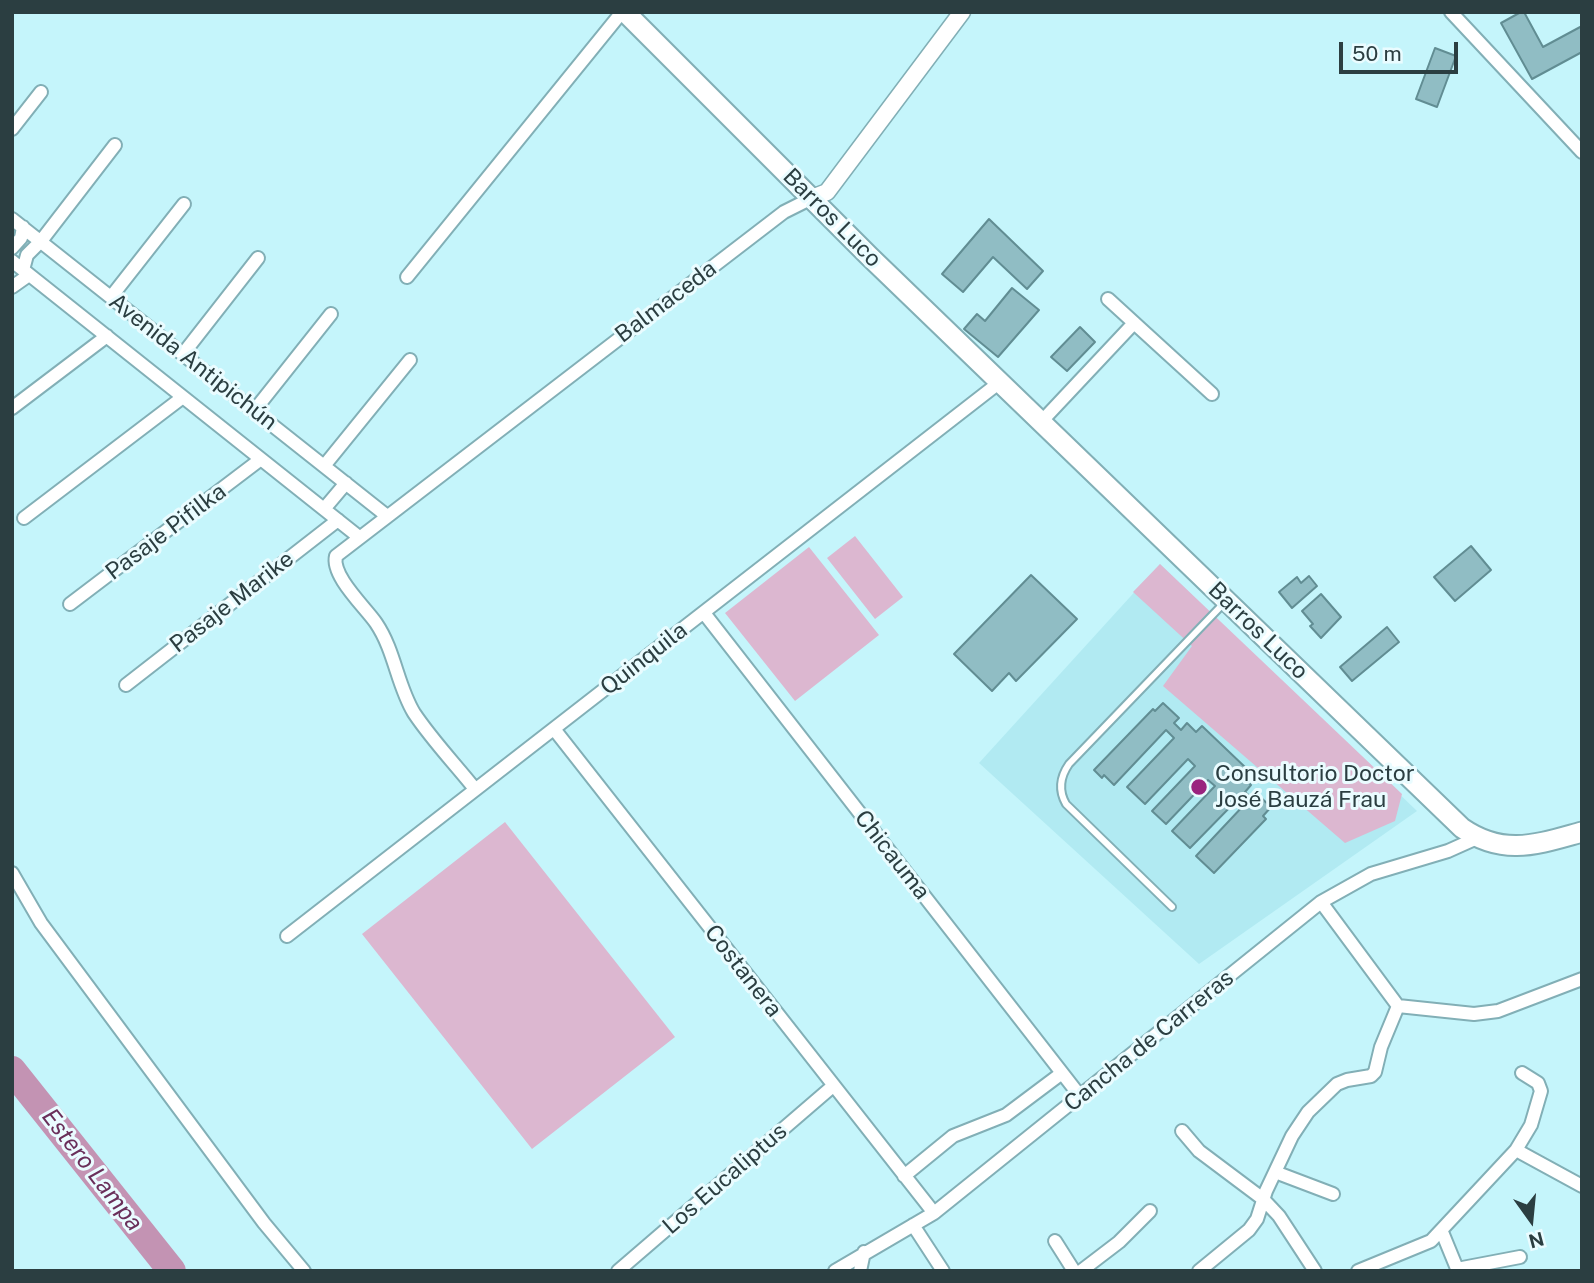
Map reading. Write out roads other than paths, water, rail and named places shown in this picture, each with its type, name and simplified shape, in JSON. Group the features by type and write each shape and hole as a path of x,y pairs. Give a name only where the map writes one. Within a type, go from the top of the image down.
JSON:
{"main road":[{"name":"Barros Luco","path":"623,12 1041,422 1462,828 1477,838"},
{"path":"1477,838 1496,845 1519,847 1582,832"}],"street":[{"path":"407,277 623,12"},
{"name":"Balmaceda","path":"475,789 415,714 400,682 388,643 375,621 340,576 334,559 338,552 784,212 827,192 962,12"},
{"path":"1451,12 1582,152"},
{"path":"12,129 41,92"},
{"path":"12,288 26,272 27,255 41,242 115,145"},
{"path":"111,297 184,204"},
{"name":"Avenida Antipichún","path":"18,223 387,516"},
{"name":"Avenida Antipichún","path":"12,248 20,239 18,223"},
{"path":"183,354 258,258"},
{"name":"Avenida Antipichún","path":"12,261 359,537"},
{"path":"1108,299 1212,394"},
{"path":"254,411 331,314"},
{"path":"1041,422 1134,323"},
{"path":"12,408 107,336"},
{"path":"324,466 410,360"},
{"name":"Quinquila","path":"287,936 1000,382"},
{"path":"24,518 183,397"},
{"name":"Pasaje Pifilka","path":"70,604 261,459"},
{"path":"324,509 346,483"},
{"name":"Pasaje Marike","path":"127,685 338,520"},
{"name":"Chicauma","path":"704,613 1080,1096"},
{"name":"Costanera","path":"554,729 934,1213"},
{"name":"Cancha de Carreras","path":"835,1271 934,1213 1321,902 1371,874 1448,851 1477,838"},
{"path":"12,873 41,923 264,1223 304,1271"},
{"path":"1321,902 1398,1006 1474,1014 1498,1011 1582,979"},
{"path":"1199,1271 1249,1230 1257,1219 1263,1199 1292,1136 1308,1112 1328,1091 1346,1080 1371,1076 1375,1072 1381,1047 1398,1006"},
{"path":"904,1175 953,1136 1006,1115 1062,1073"},
{"path":"1358,1271 1415,1249 1442,1232 1516,1150 1531,1125 1541,1091 1538,1083 1522,1073"},
{"name":"Los Eucaliptus","path":"618,1271 833,1086"},
{"path":"1182,1131 1199,1151 1263,1199 1287,1224 1315,1271"},
{"path":"1516,1150 1582,1186"},
{"path":"1275,1172 1333,1194"},
{"path":"1081,1271 1119,1242 1150,1210"},
{"path":"913,1225 943,1271"},
{"path":"1442,1232 1457,1270 1520,1257"},
{"path":"1055,1241 1074,1271"},
{"path":"860,1271 864,1252"}],"lane":[{"path":"1172,906 1066,804 1061,792 1062,778 1069,764 1226,600"}],"waterway":[{"name":"Estero Lampa","path":"12,1070 172,1271"}],"place":[{"name":"Consultorio Doctor José Bauzá Frau","path":"1199,787"}]}
